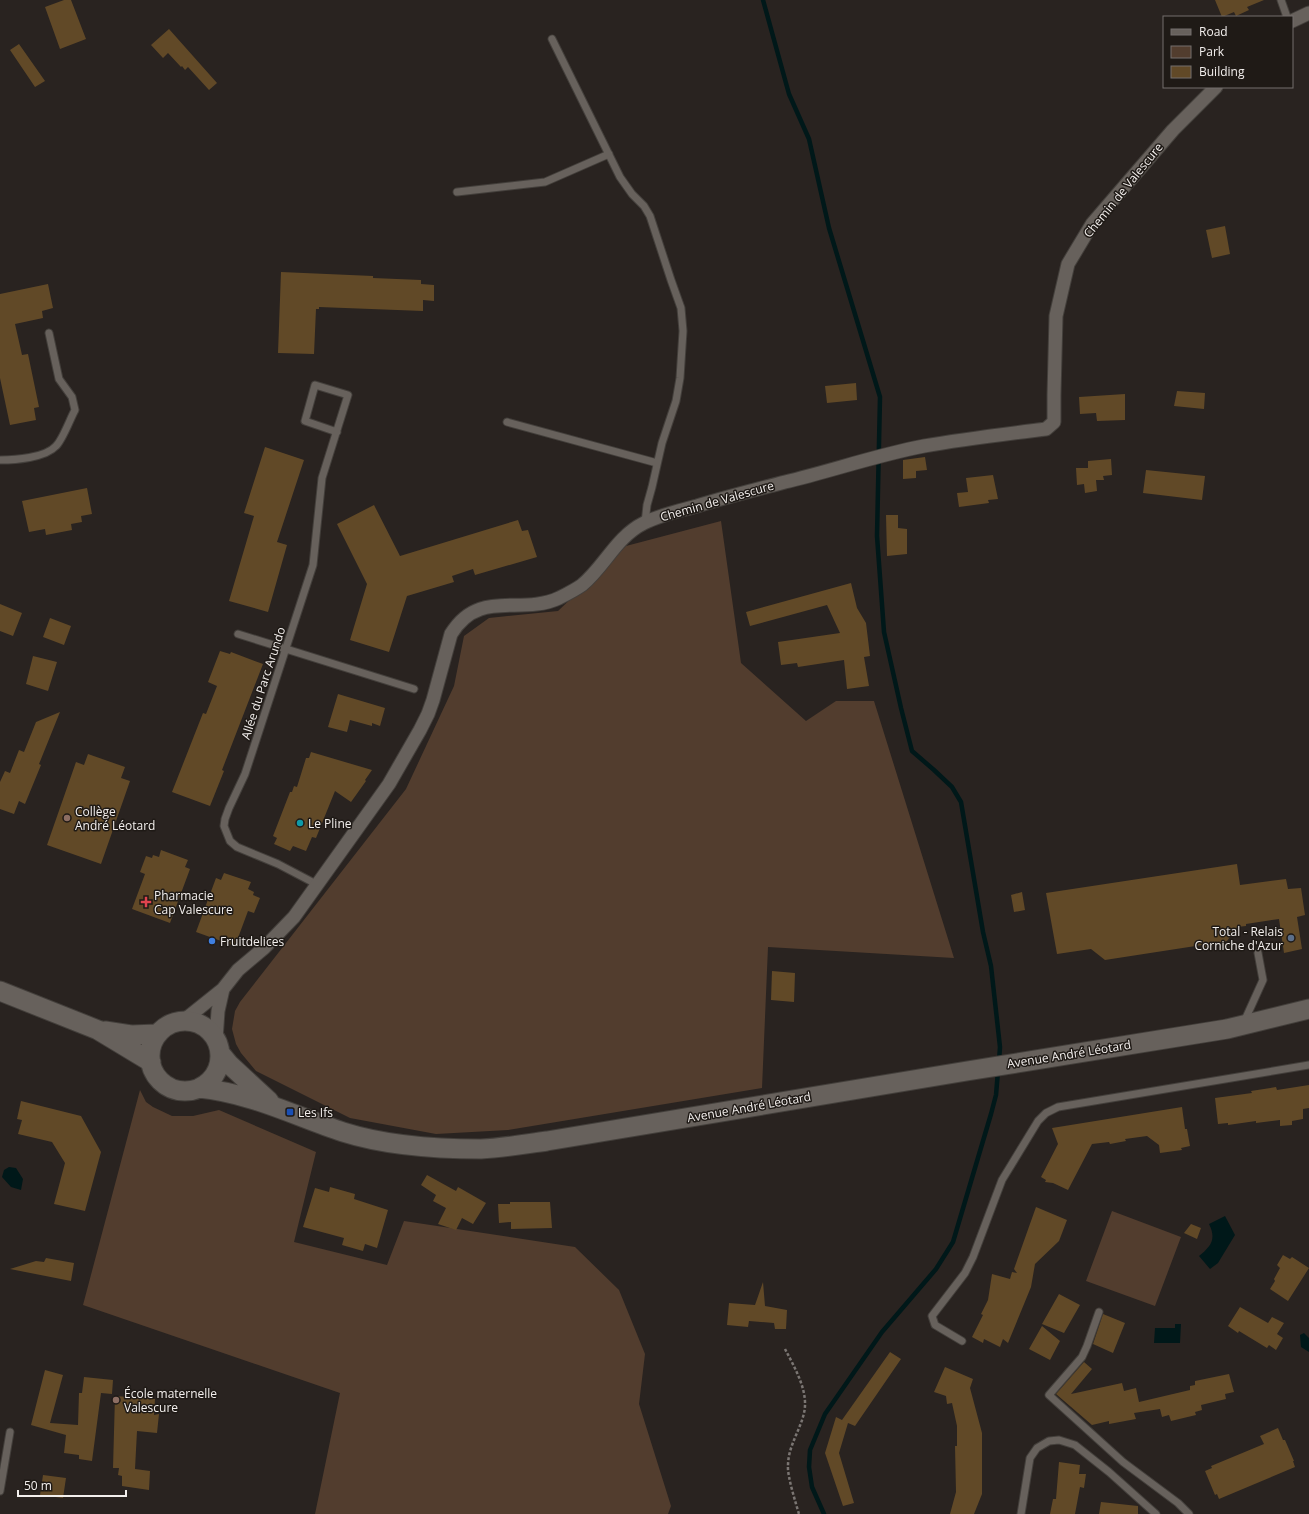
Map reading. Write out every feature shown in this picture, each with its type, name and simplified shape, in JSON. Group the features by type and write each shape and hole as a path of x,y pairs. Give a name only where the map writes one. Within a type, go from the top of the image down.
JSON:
{"main road":[{"path":"0,991 98,1030 151,1062"},
{"name":"Avenue André Léotard","path":"199,1088 235,1093 275,1106 344,1132 372,1140 404,1145 482,1148 547,1141 1235,1027 1309,1009"},
{"name":"Avenue André Léotard","path":"1235,1027 1245,1030 1309,1018"},
{"path":"184,1021 193,1022 210,1032 218,1047 219,1062 217,1070 206,1084 199,1088 190,1090 181,1090 169,1086 158,1078 153,1071 150,1053 152,1043 158,1034 169,1025 184,1021"},
{"path":"98,1030 131,1035 158,1034"},
{"name":"Avenue André Léotard","path":"218,1047 229,1064 275,1106"}],"street":[{"path":"1293,21 1309,13"},
{"name":"Chemin de Valescure","path":"184,1021 223,989 238,970 264,948 294,917 318,885 389,784 420,730 433,700 448,643 456,625 474,611 497,605 540,604 549,602 572,592 591,576 620,541 637,527 645,522 677,511 924,446 1046,428 1054,422 1056,316 1068,264 1092,224 1173,130 1215,88"},
{"name":"Chemin de Valescure","path":"218,1047 218,1011 223,989"}],"lane":[{"path":"1281,0 1287,16"},
{"path":"552,39 620,177 632,194 644,206 650,216 682,308 683,331 680,378 676,400 662,443 647,505 645,522"},
{"path":"457,192 545,182 609,154"},
{"path":"0,460 15,460 49,452 57,445 75,410 72,397 59,379 49,333"},
{"name":"Allée du Parc Arundo","path":"318,885 278,864 237,847 230,841 224,826 229,808 245,774 313,565 322,478 337,432 348,395 315,385 305,421 337,432"},
{"path":"507,422 657,464"},
{"path":"238,634 414,689"},
{"path":"1235,1027 1263,980 1258,953"},
{"path":"962,1341 935,1326 932,1316 965,1273 1002,1180 1038,1121 1046,1113 1058,1107 1309,1066"},
{"path":"1099,1312 1082,1357 1049,1395 1122,1462 1178,1503 1189,1514"},
{"path":"0,1491 10,1432"},
{"path":"1021,1514 1030,1458 1037,1448 1049,1441 1059,1440 1076,1445 1156,1514"}],"path":[{"path":"785,1349 804,1389 804,1412 792,1441 787,1467 799,1514"}],"green space":[{"path":"721,521 741,663 806,721 836,701 874,701 954,958 768,947 762,1088 508,1130 436,1134 350,1118 256,1071 241,1053 236,1044 232,1029 235,1011 240,1002 406,789 454,686 464,636 489,618 558,611 626,546"},
{"path":"140,1090 146,1102 172,1116 193,1116 219,1110 316,1152 294,1242 387,1265 404,1221 575,1247 619,1290 645,1354 639,1404 671,1506 668,1514 315,1514 340,1393 83,1305"},
{"path":"1112,1211 1181,1237 1155,1306 1086,1281"}],"water":[{"path":"9,1167 16,1168 23,1179 21,1190 11,1187 2,1177 4,1170"},
{"path":"1225,1216 1235,1235 1218,1263 1210,1269 1199,1256 1211,1243 1212,1234 1209,1224"},
{"path":"1175,1324 1181,1324 1180,1343 1154,1343 1155,1328 1175,1328"},
{"path":"1304,1333 1309,1338 1309,1352 1301,1347 1300,1335"}],"building":[{"path":"64,0 71,0 86,39 60,49 45,7"},
{"path":"1215,0 1264,0 1247,7 1249,10 1236,16 1234,12 1222,16"},
{"path":"169,29 217,83 209,90 188,67 185,70 168,53 163,58 151,45"},
{"path":"19,44 45,81 35,87 10,50"},
{"path":"1225,226 1230,254 1212,258 1206,230"},
{"path":"281,272 373,276 373,278 421,280 421,284 434,285 434,301 423,300 423,311 319,307 319,309 316,309 314,354 278,353"},
{"path":"48,284 53,308 42,311 43,318 15,324 22,355 28,354 39,407 34,408 36,420 10,425 0,378 0,294"},
{"path":"856,383 857,400 827,403 825,386"},
{"path":"1177,391 1205,393 1204,409 1174,406"},
{"path":"1125,394 1125,420 1097,421 1096,413 1080,414 1079,397"},
{"path":"265,447 304,460 277,542 287,545 268,612 229,601 254,516 244,513"},
{"path":"925,457 927,470 916,471 916,478 903,479 903,460"},
{"path":"1111,459 1112,475 1103,476 1104,480 1096,480 1097,491 1085,493 1084,484 1077,485 1076,468 1088,468 1088,461"},
{"path":"1146,470 1205,476 1202,500 1143,493"},
{"path":"993,475 998,499 988,500 989,503 959,507 957,493 968,492 966,478"},
{"path":"87,488 92,514 81,516 82,522 71,524 72,530 46,535 45,529 29,532 22,501"},
{"path":"374,505 400,556 518,520 522,531 528,530 537,557 475,575 473,569 452,576 454,582 407,596 389,652 350,640 367,584 337,524"},
{"path":"886,515 898,515 898,528 907,529 907,554 887,556"},
{"path":"851,583 857,608 866,623 870,656 864,657 869,686 847,689 844,660 798,667 797,663 781,665 778,642 840,633 827,605 750,626 746,612"},
{"path":"0,604 22,613 13,636 0,631"},
{"path":"50,618 71,626 64,645 43,637"},
{"path":"220,651 230,654 231,652 263,664 222,770 224,771 210,806 172,792 203,713 206,714 217,686 208,682"},
{"path":"33,656 57,662 48,691 26,684"},
{"path":"338,694 385,708 380,726 372,723 372,726 350,720 347,732 328,727"},
{"path":"60,712 25,804 19,801 14,814 0,809 0,782 5,771 10,773 19,750 24,752 36,722"},
{"path":"311,752 372,770 351,802 335,791 316,838 312,837 306,851 293,846 290,851 274,844 277,838 273,836 290,792 292,792 294,786 297,787 306,758 309,758"},
{"path":"88,754 125,767 121,778 130,781 101,864 47,845 76,762 84,765"},
{"path":"161,850 188,860 185,867 190,869 170,923 132,909 145,874 140,872 146,856 152,858 153,855 159,857"},
{"path":"1237,864 1240,885 1286,879 1288,889 1301,888 1305,915 1297,917 1302,949 1284,953 1279,919 1246,924 1246,926 1237,927 1227,941 1215,943 1210,950 1202,945 1105,960 1091,949 1057,954 1046,893"},
{"path":"224,873 251,882 248,889 254,892 253,895 260,898 254,913 248,911 235,946 196,932 216,878 221,880"},
{"path":"1022,892 1025,910 1014,912 1011,895"},
{"path":"772,971 795,973 794,1002 771,1000"},
{"path":"1309,1085 1309,1108 1303,1109 1303,1119 1292,1121 1292,1125 1280,1126 1280,1120 1256,1123 1256,1121 1228,1125 1228,1123 1218,1124 1215,1098 1252,1093 1251,1091 1276,1087 1277,1090"},
{"path":"21,1101 81,1116 101,1152 85,1211 54,1204 65,1163 52,1142 18,1134 22,1120 17,1119"},
{"path":"1182,1107 1185,1129 1187,1129 1190,1146 1181,1148 1182,1150 1160,1153 1159,1145 1147,1136 1125,1139 1126,1141 1110,1144 1109,1142 1092,1144 1068,1190 1053,1183 1045,1182 1046,1180 1041,1177 1058,1144 1052,1128"},
{"path":"427,1175 456,1191 458,1187 486,1203 473,1224 462,1218 456,1230 438,1224 446,1208 433,1201 436,1195 421,1185"},
{"path":"330,1187 355,1194 354,1199 388,1210 377,1248 365,1244 363,1251 342,1245 344,1238 303,1227 315,1188 329,1192"},
{"path":"510,1202 550,1202 552,1228 511,1229 511,1222 499,1223 498,1204 510,1204"},
{"path":"1036,1207 1067,1220 1059,1241 1035,1264 1031,1287 1008,1343 1003,1339 1000,1347 984,1339 983,1343 972,1337 983,1315 981,1314 988,1300 992,1274 1010,1279 1012,1272 1017,1273 1014,1269"},
{"path":"1191,1224 1201,1228 1197,1239 1184,1233"},
{"path":"1283,1255 1290,1259 1292,1257 1309,1268 1288,1301 1270,1289 1280,1268 1277,1265"},
{"path":"46,1258 74,1263 71,1281 10,1269 36,1261 44,1262"},
{"path":"763,1282 765,1306 787,1310 786,1329 775,1329 774,1323 749,1321 748,1327 727,1325 729,1303 755,1305"},
{"path":"1059,1294 1080,1305 1064,1333 1042,1324"},
{"path":"1240,1307 1268,1323 1272,1317 1284,1323 1277,1334 1283,1338 1276,1350 1269,1345 1267,1348 1228,1326"},
{"path":"1103,1314 1125,1323 1113,1353 1093,1344"},
{"path":"1042,1326 1060,1341 1050,1360 1029,1349"},
{"path":"890,1352 901,1359 855,1426 848,1423 839,1453 854,1503 843,1506 825,1453 836,1417 842,1420"},
{"path":"1084,1362 1092,1369 1071,1394 1122,1383 1124,1391 1136,1388 1139,1402 1190,1390 1190,1386 1195,1385 1195,1381 1229,1374 1234,1392 1225,1394 1226,1399 1201,1405 1202,1410 1195,1412 1196,1415 1171,1421 1169,1415 1162,1417 1160,1409 1134,1413 1136,1419 1109,1424 1109,1421 1092,1425 1056,1394"},
{"path":"945,1367 973,1379 970,1388 982,1433 982,1494 974,1514 950,1514 956,1492 955,1446 957,1446 957,1426 952,1403 947,1404 946,1396 934,1392"},
{"path":"45,1370 63,1375 50,1423 78,1425 79,1393 82,1393 84,1377 113,1380 112,1394 101,1393 92,1461 79,1459 79,1455 64,1453 66,1435 31,1425"},
{"path":"115,1396 155,1399 154,1415 159,1414 157,1433 137,1431 135,1469 150,1471 149,1490 122,1486 122,1476 118,1475 119,1468 113,1468"},
{"path":"1278,1428 1283,1440 1285,1440 1295,1467 1219,1499 1217,1494 1215,1495 1205,1471 1212,1468 1211,1466 1264,1444 1260,1436"},
{"path":"1059,1462 1080,1465 1079,1474 1086,1474 1084,1488 1080,1487 1075,1514 1050,1514 1053,1499 1056,1499"},
{"path":"43,1475 66,1478 63,1498 40,1495"},
{"path":"1101,1502 1138,1506 1138,1514 1099,1514"}],"waterway":[{"path":"763,0 789,94 809,139 829,228 880,397 877,536 884,632 912,751 952,787 961,802 983,932 991,966 1000,1047 999,1061"},
{"path":"824,1514 812,1487 809,1467 810,1450 825,1414 882,1332 936,1269 953,1242 991,1114 996,1095 998,1071"}],"place":[{"name":"Collège André Léotard","path":"67,818"},
{"name":"Le Pline","path":"300,823"},
{"name":"Pharmacie Cap Valescure","path":"146,902"},
{"name":"Total - Relais Corniche d'Azur","path":"1291,938"},
{"name":"Fruitdelices","path":"212,941"},
{"name":"Les Ifs","path":"290,1112"},
{"name":"École maternelle Valescure","path":"116,1400"}]}
